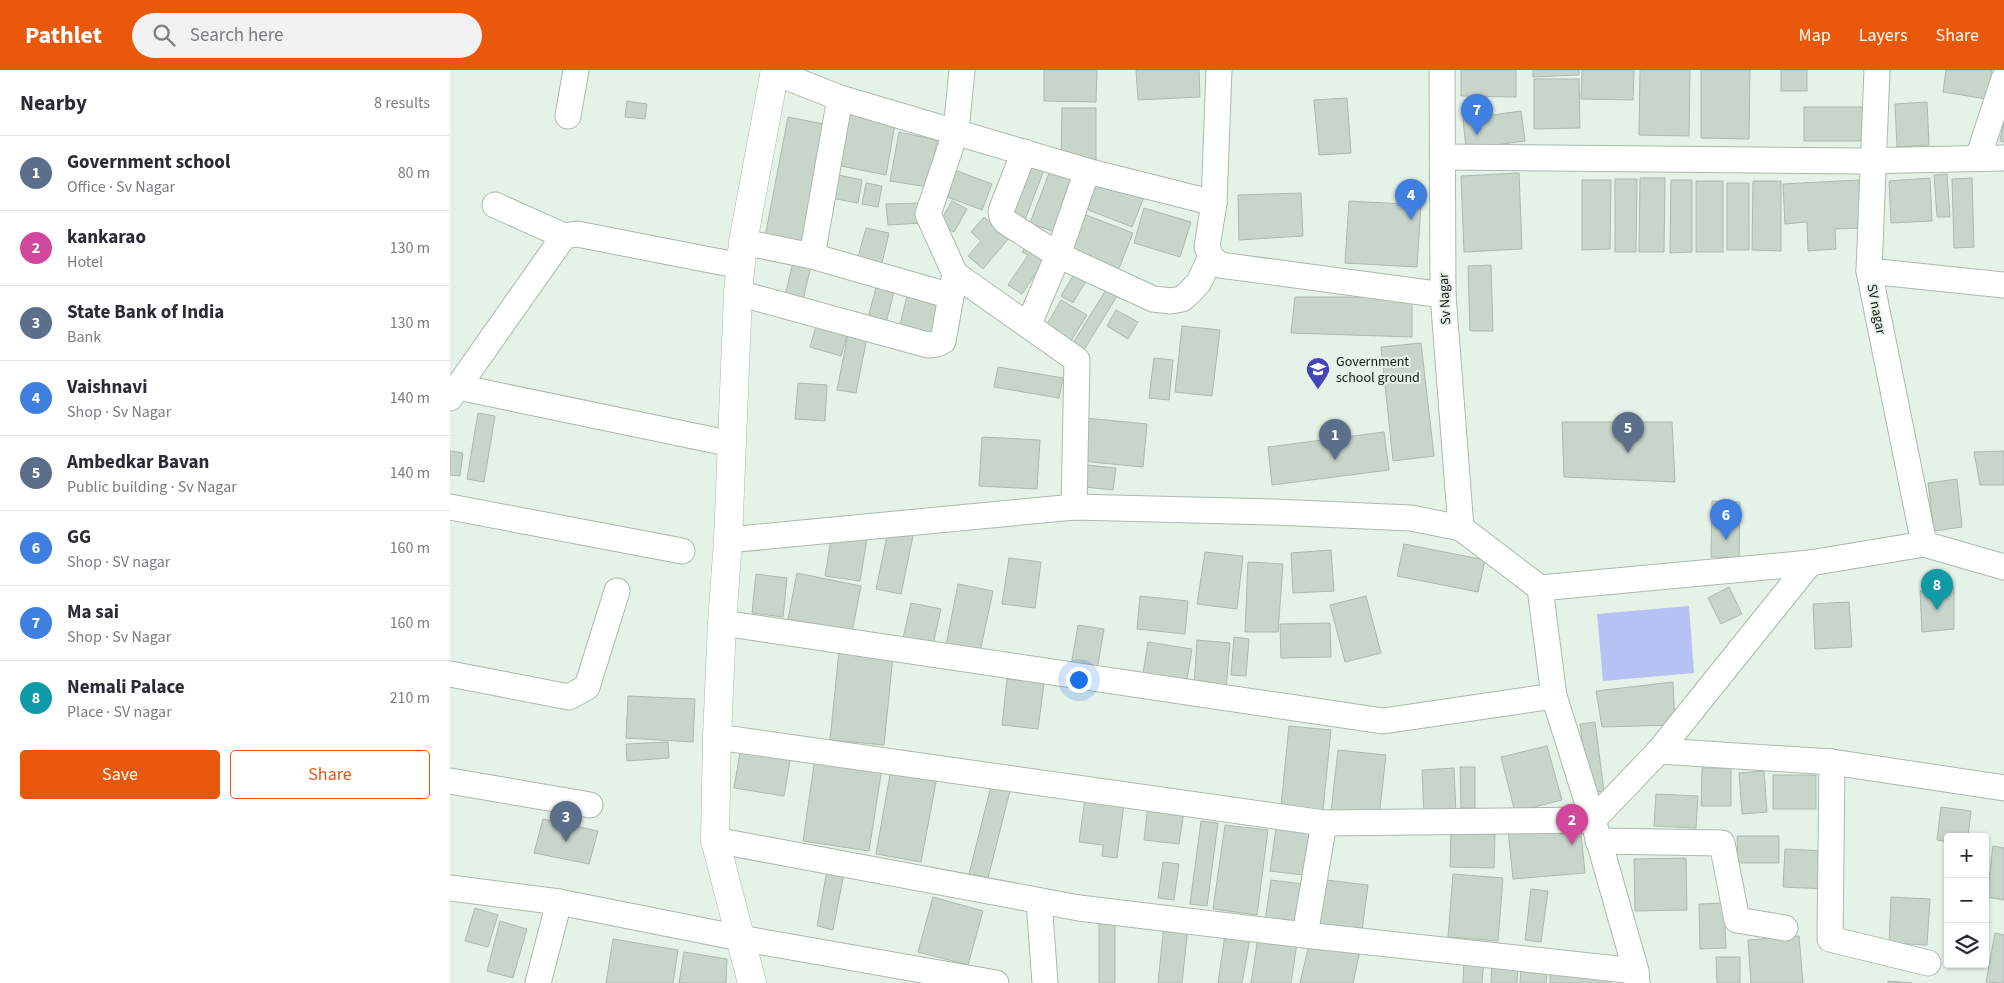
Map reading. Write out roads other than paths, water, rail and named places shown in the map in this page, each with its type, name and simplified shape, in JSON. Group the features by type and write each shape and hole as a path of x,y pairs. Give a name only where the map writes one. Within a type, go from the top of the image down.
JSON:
{"street":[{"path":"568,116 576,70"},
{"path":"738,293 928,345 943,341 953,285 928,214 956,131 962,70"},
{"path":"1219,70 1214,203 1207,247 1211,257 1220,265 1443,295"},
{"name":"Sv Nagar","path":"1442,70 1443,295 1461,528"},
{"name":"SV nagar","path":"1877,70 1869,271 1924,544"},
{"path":"752,983 715,840 717,738 728,540 738,293 742,254 775,71 840,98 1087,171 1214,203"},
{"path":"1978,158 2004,79"},
{"path":"812,256 840,98"},
{"path":"1024,152 1001,211 1002,216 1016,229 1058,255 1153,300 1171,301 1182,299 1189,293 1199,282 1211,257"},
{"path":"1443,157 1873,161 2004,158"},
{"path":"1029,324 1058,255 1087,171"},
{"path":"494,205 564,236 577,234 742,254 812,256 953,285 1029,324 1077,360 1074,507"},
{"path":"564,236 454,392 732,444"},
{"path":"1869,271 2004,285"},
{"path":"450,507 682,550"},
{"path":"728,540 1074,507 1274,512 1410,518 1461,528 1540,588 1810,563 1924,544 2004,567"},
{"path":"1595,831 1810,563"},
{"path":"715,840 1079,908 1636,977 1595,831 1554,696 1540,588"},
{"path":"450,674 568,698 586,687 618,591"},
{"path":"722,623 1383,721 1554,696"},
{"path":"717,738 1324,823 1595,831 1722,843 1737,920 1785,928"},
{"path":"1659,751 1832,762 2004,788"},
{"path":"1832,762 1830,939 1928,964"},
{"path":"450,780 590,805"},
{"path":"1305,935 1324,823"},
{"path":"450,888 559,902 740,938 996,983"},
{"path":"1039,901 1045,983"},
{"path":"538,983 559,902"}],"place":[{"name":"Ma sai","path":"1477,135"},
{"name":"Vaishnavi","path":"1411,220"},
{"name":"Government school ground","path":"1318,390"},
{"name":"Ambedkar Bavan","path":"1628,453"},
{"name":"Government school","path":"1335,460"},
{"name":"GG","path":"1726,540"},
{"name":"Nemali Palace","path":"1937,610"},
{"name":"State Bank of India","path":"566,842"},
{"name":"kankarao","path":"1572,845"}]}
